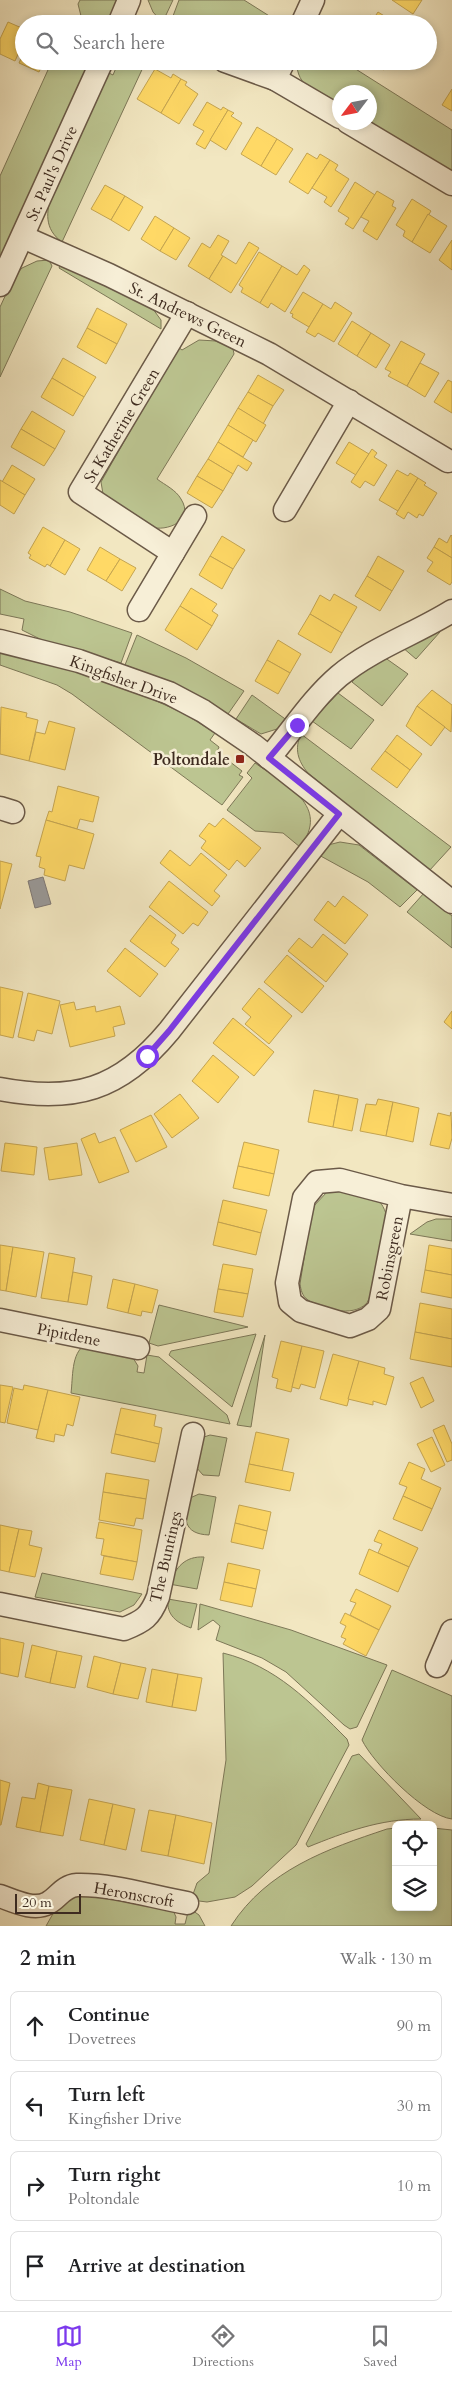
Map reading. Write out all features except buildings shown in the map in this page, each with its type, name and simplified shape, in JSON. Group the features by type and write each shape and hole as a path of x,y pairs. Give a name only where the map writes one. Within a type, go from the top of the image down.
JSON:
{"street":[{"path":"306,15 313,0"},
{"name":"St. Paul's Drive","path":"0,285 98,70"},
{"path":"280,70 332,111"},
{"path":"361,130 452,184"},
{"name":"St. Andrews Green","path":"23,237 109,275 269,354 448,461"},
{"name":"St Katherine Green","path":"173,552 80,492 187,313"},
{"path":"285,510 349,402"},
{"path":"139,610 195,516"},
{"path":"269,758 310,707 339,676 395,640 452,611"},
{"name":"Kingfisher Drive","path":"0,641 79,661 169,693 203,711 269,758 452,902"},
{"path":"0,1089 49,1095 85,1091 103,1085 134,1067 158,1045 339,814"},
{"name":"Robinsgreen","path":"401,1196 379,1308 368,1319 350,1326 300,1311 290,1302 287,1283 304,1198 318,1182 340,1180 401,1196 452,1205"},
{"name":"Pipitdene","path":"0,1320 138,1348"},
{"name":"The Buntings","path":"0,1604 124,1629 139,1623 152,1613 158,1597 193,1434"},
{"path":"437,1666 452,1631"},
{"name":"Heronscroft","path":"0,1896 37,1907 49,1903 60,1892 73,1885 92,1885 187,1903"}],"green space":[{"path":"80,0 118,0 111,15 81,15 78,4"},
{"path":"148,0 173,0 166,15 156,15"},
{"path":"179,0 244,0 268,15 173,15"},
{"path":"48,70 85,70 0,260 0,176"},
{"path":"115,70 142,70 62,242 56,237 49,226 48,207 52,193 107,72 113,75"},
{"path":"297,70 357,70 452,130 452,175 377,127 377,85 332,85 332,104 310,90"},
{"path":"49,260 52,266 0,377 0,307 14,277 22,268 37,261"},
{"path":"61,264 150,305 161,320 161,329 59,268"},
{"path":"199,340 216,341 233,349 234,354 157,479 173,490 181,499 184,507 182,519 164,528 150,527 103,494 101,482 178,347 182,350"},
{"path":"0,589 25,601 70,612 132,633 121,663 42,640 22,630 24,619 0,614"},
{"path":"438,629 440,632 416,659 402,647"},
{"path":"137,635 186,658 244,691 228,714 180,686 125,665"},
{"path":"0,652 76,671 152,699 185,714 215,733 210,740 219,747 217,752 242,771 239,775 243,777 222,805 72,694 57,685 0,665"},
{"path":"384,657 408,674 382,706 352,682 360,673"},
{"path":"338,693 374,720 351,749 312,721"},
{"path":"252,695 288,721 277,729 261,734 236,719"},
{"path":"301,734 451,847 429,871 308,773 298,755"},
{"path":"255,763 291,788 308,808 310,820 308,833 300,847 283,833 255,831 227,810 252,778 247,773"},
{"path":"340,842 359,845 417,890 400,907 368,882 317,854 324,846"},
{"path":"424,893 452,916 452,948 407,912"},
{"path":"336,1190 371,1196 380,1202 388,1221 383,1252 369,1300 360,1308 345,1311 337,1311 314,1304 304,1297 300,1284 312,1208 327,1192"},
{"path":"436,1219 452,1219 452,1241 410,1234 427,1222"},
{"path":"159,1305 248,1327 158,1346 149,1343"},
{"path":"256,1334 232,1407 169,1355 171,1351"},
{"path":"265,1335 251,1427 237,1425"},
{"path":"85,1345 130,1353 138,1366 137,1372 144,1373 147,1355 159,1357 227,1415 230,1424 71,1393 75,1360 80,1349"},
{"path":"210,1435 227,1438 219,1476 203,1475 196,1467 204,1437"},
{"path":"199,1494 216,1497 209,1535 194,1532 187,1524 186,1512 190,1498"},
{"path":"204,1557 197,1589 169,1584 175,1572 182,1564 192,1558"},
{"path":"42,1573 142,1594 134,1605 120,1612 35,1597"},
{"path":"168,1599 197,1604 191,1628 181,1624 174,1618 169,1610"},
{"path":"200,1604 291,1630 387,1665 357,1727 350,1729 344,1725 286,1672 262,1658 216,1640 220,1626 213,1620 198,1630"},
{"path":"223,1653 242,1659 276,1676 333,1725 347,1739 349,1745 296,1845 252,1886 235,1897 207,1902 191,1900 197,1883 209,1873 226,1760"},
{"path":"392,1670 452,1696 452,1819 428,1809 401,1787 377,1762 362,1740"},
{"path":"359,1754 421,1819 377,1824 308,1847 306,1844 352,1756"},
{"path":"392,1828 392,1911 437,1911 437,1828 452,1830 452,1926 231,1926 262,1890 280,1876 321,1854"},
{"path":"75,1890 172,1908 176,1917 175,1924 185,1924 189,1908 199,1915 205,1926 46,1926 59,1903"}],"place":[{"name":"Poltondale","path":"240,759"}],"route":[{"path":"147,1056 158,1045 339,814 269,758 297,725"}]}
